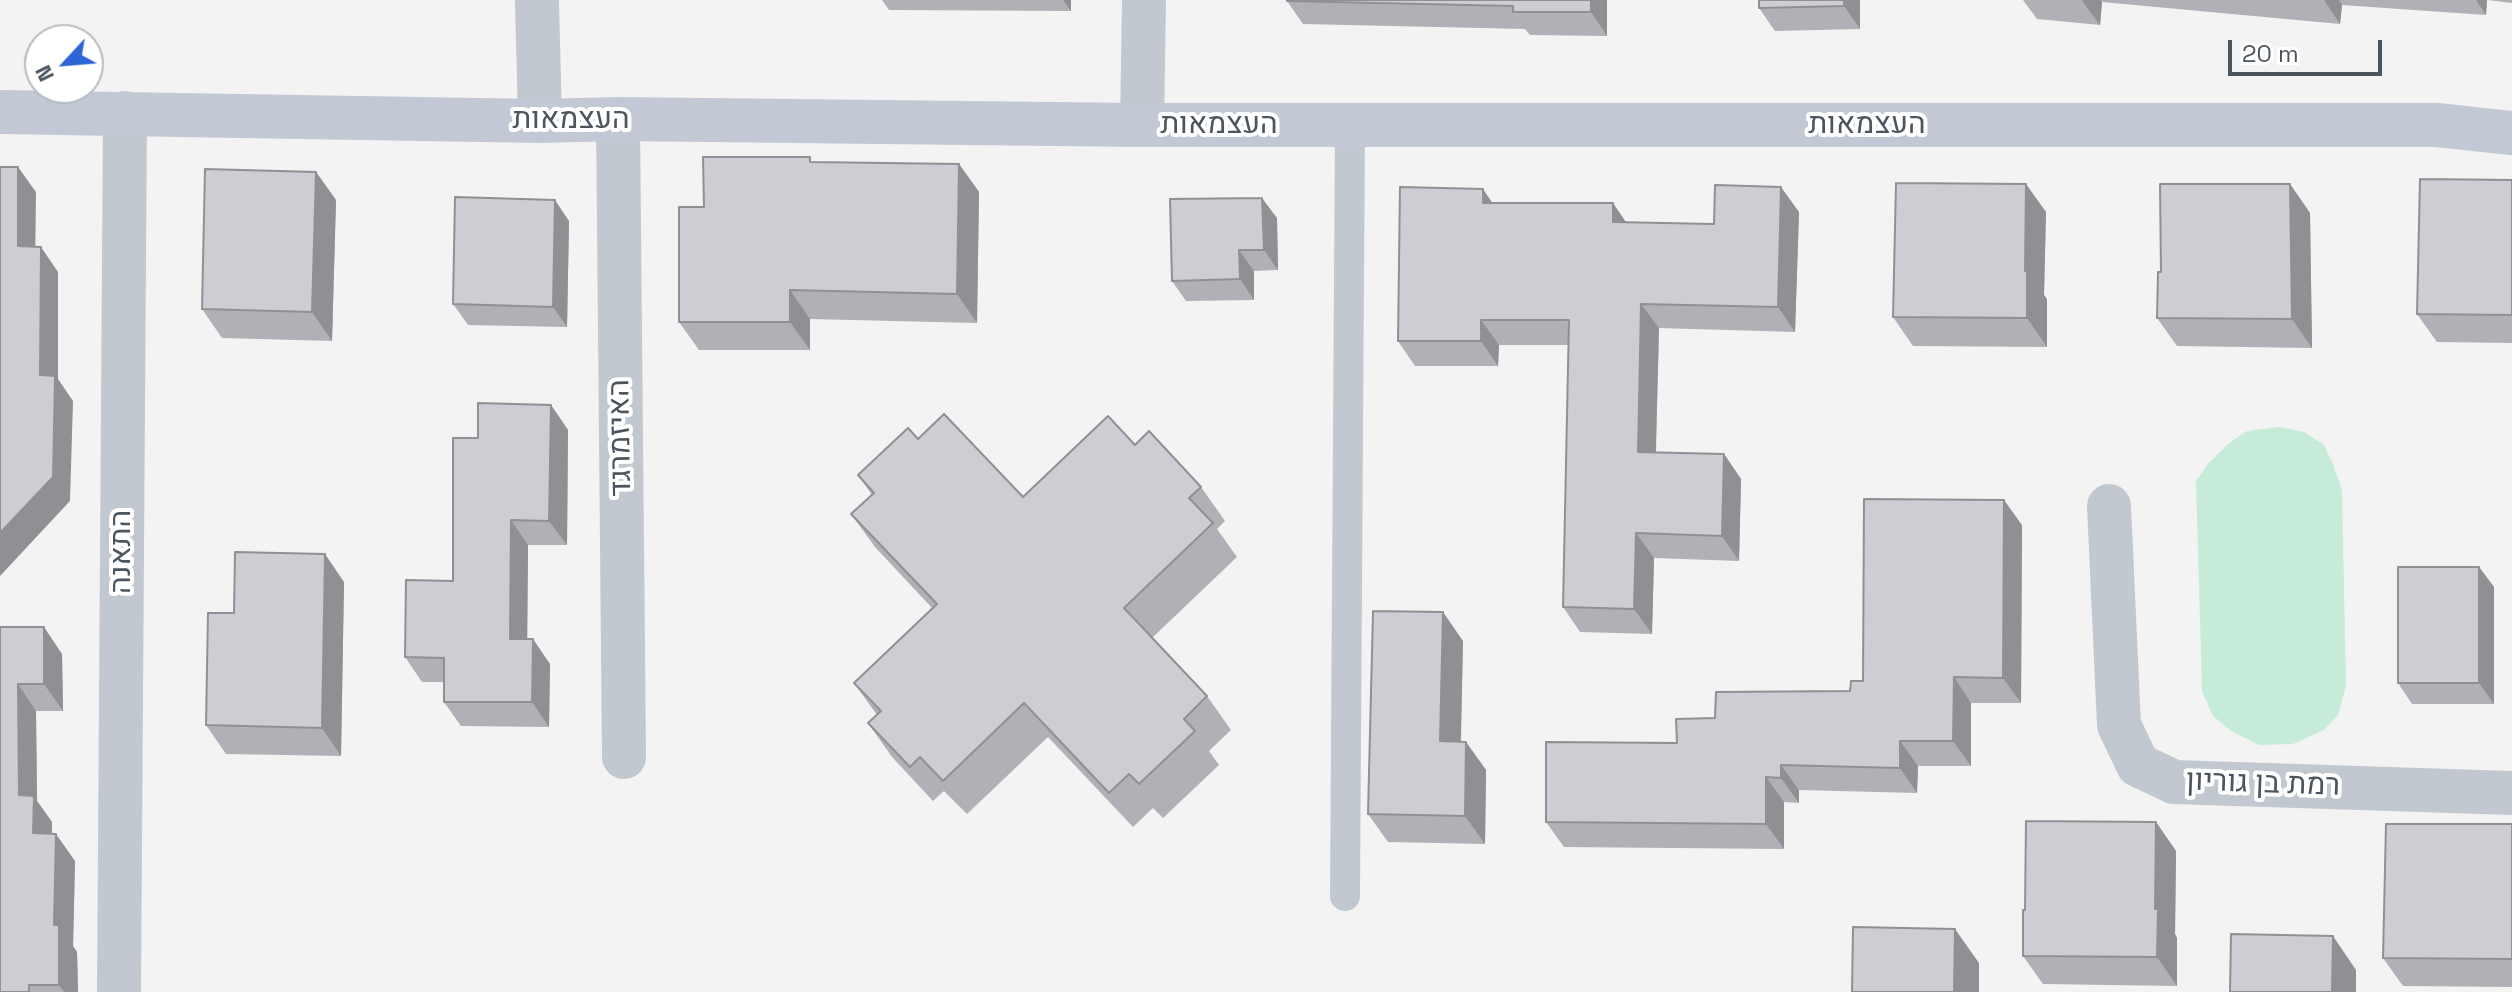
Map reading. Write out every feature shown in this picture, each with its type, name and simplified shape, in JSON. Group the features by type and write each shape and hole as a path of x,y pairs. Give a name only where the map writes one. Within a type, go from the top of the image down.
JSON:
{"street":[{"path":"537,0 540,121"},
{"path":"1142,125 1144,0"},
{"name":"העצמאות","path":"0,112 540,121 618,119 1142,125 2437,125 2512,117"},
{"name":"התאנה","path":"119,992 125,113"},
{"name":"האיזמרגד","path":"618,119 624,757"},
{"name":"העצמאות","path":"2437,125 2512,133"},
{"name":"רמת בן גוריון","path":"2109,506 2119,725 2138,765 2174,782 2512,793"}],"lane":[{"path":"1345,896 1350,125"}],"green space":[{"path":"2279,427 2304,432 2324,445 2342,490 2346,686 2338,715 2324,730 2293,744 2259,745 2231,731 2213,716 2202,691 2196,481 2228,444 2247,431"}],"building":[{"path":"1287,0 1591,0 1591,12 1513,12 1513,6"},
{"path":"1759,0 1844,0 1844,6 1759,8"},
{"path":"703,157 810,157 810,162 959,164 957,294 790,290 790,322 679,322 679,207 704,207"},
{"path":"0,167 18,167 18,246 41,247 40,375 55,376 53,477 0,533"},
{"path":"205,169 316,172 312,312 202,309"},
{"path":"2420,179 2512,180 2512,315 2417,314"},
{"path":"1896,183 2026,184 2027,318 1893,317"},
{"path":"2160,184 2290,184 2292,319 2157,318 2158,272 2161,272"},
{"path":"1715,185 1781,187 1778,307 1641,304 1638,452 1724,454 1722,536 1636,533 1634,609 1563,607 1569,320 1481,320 1481,341 1398,341 1400,187 1483,189 1483,203 1613,203 1613,222 1714,224"},
{"path":"455,197 555,200 553,307 453,304"},
{"path":"1262,198 1264,250 1239,250 1240,279 1172,281 1170,199"},
{"path":"478,403 551,405 549,521 511,520 510,639 533,639 532,702 444,702 444,658 405,657 406,580 453,581 453,438 478,438"},
{"path":"944,414 1023,497 1108,416 1135,445 1149,431 1201,487 1189,498 1213,523 1124,608 1207,696 1184,719 1195,731 1139,784 1129,774 1109,793 1024,703 943,781 920,757 910,767 868,723 881,711 854,683 937,604 851,514 874,493 858,475 908,428 918,439"},
{"path":"1864,499 2004,500 2003,678 1954,677 1953,741 1900,741 1900,768 1781,765 1781,778 1766,777 1766,824 1546,822 1546,742 1677,743 1676,719 1715,718 1716,692 1850,691 1851,681 1863,681"},
{"path":"235,552 325,554 322,728 206,725 208,613 234,613"},
{"path":"2398,567 2479,567 2479,683 2398,683"},
{"path":"1373,611 1443,612 1440,741 1466,742 1465,816 1368,814"},
{"path":"0,627 44,627 44,684 18,684 19,795 34,796 33,833 56,834 54,925 59,925 59,985 29,985 29,992 0,992"},
{"path":"2026,821 2156,822 2157,957 2023,956"},
{"path":"2386,824 2512,824 2512,959 2383,958"},
{"path":"1853,927 1955,929 1954,992 1852,992"},
{"path":"2231,934 2333,936 2332,992 2230,992"}]}
